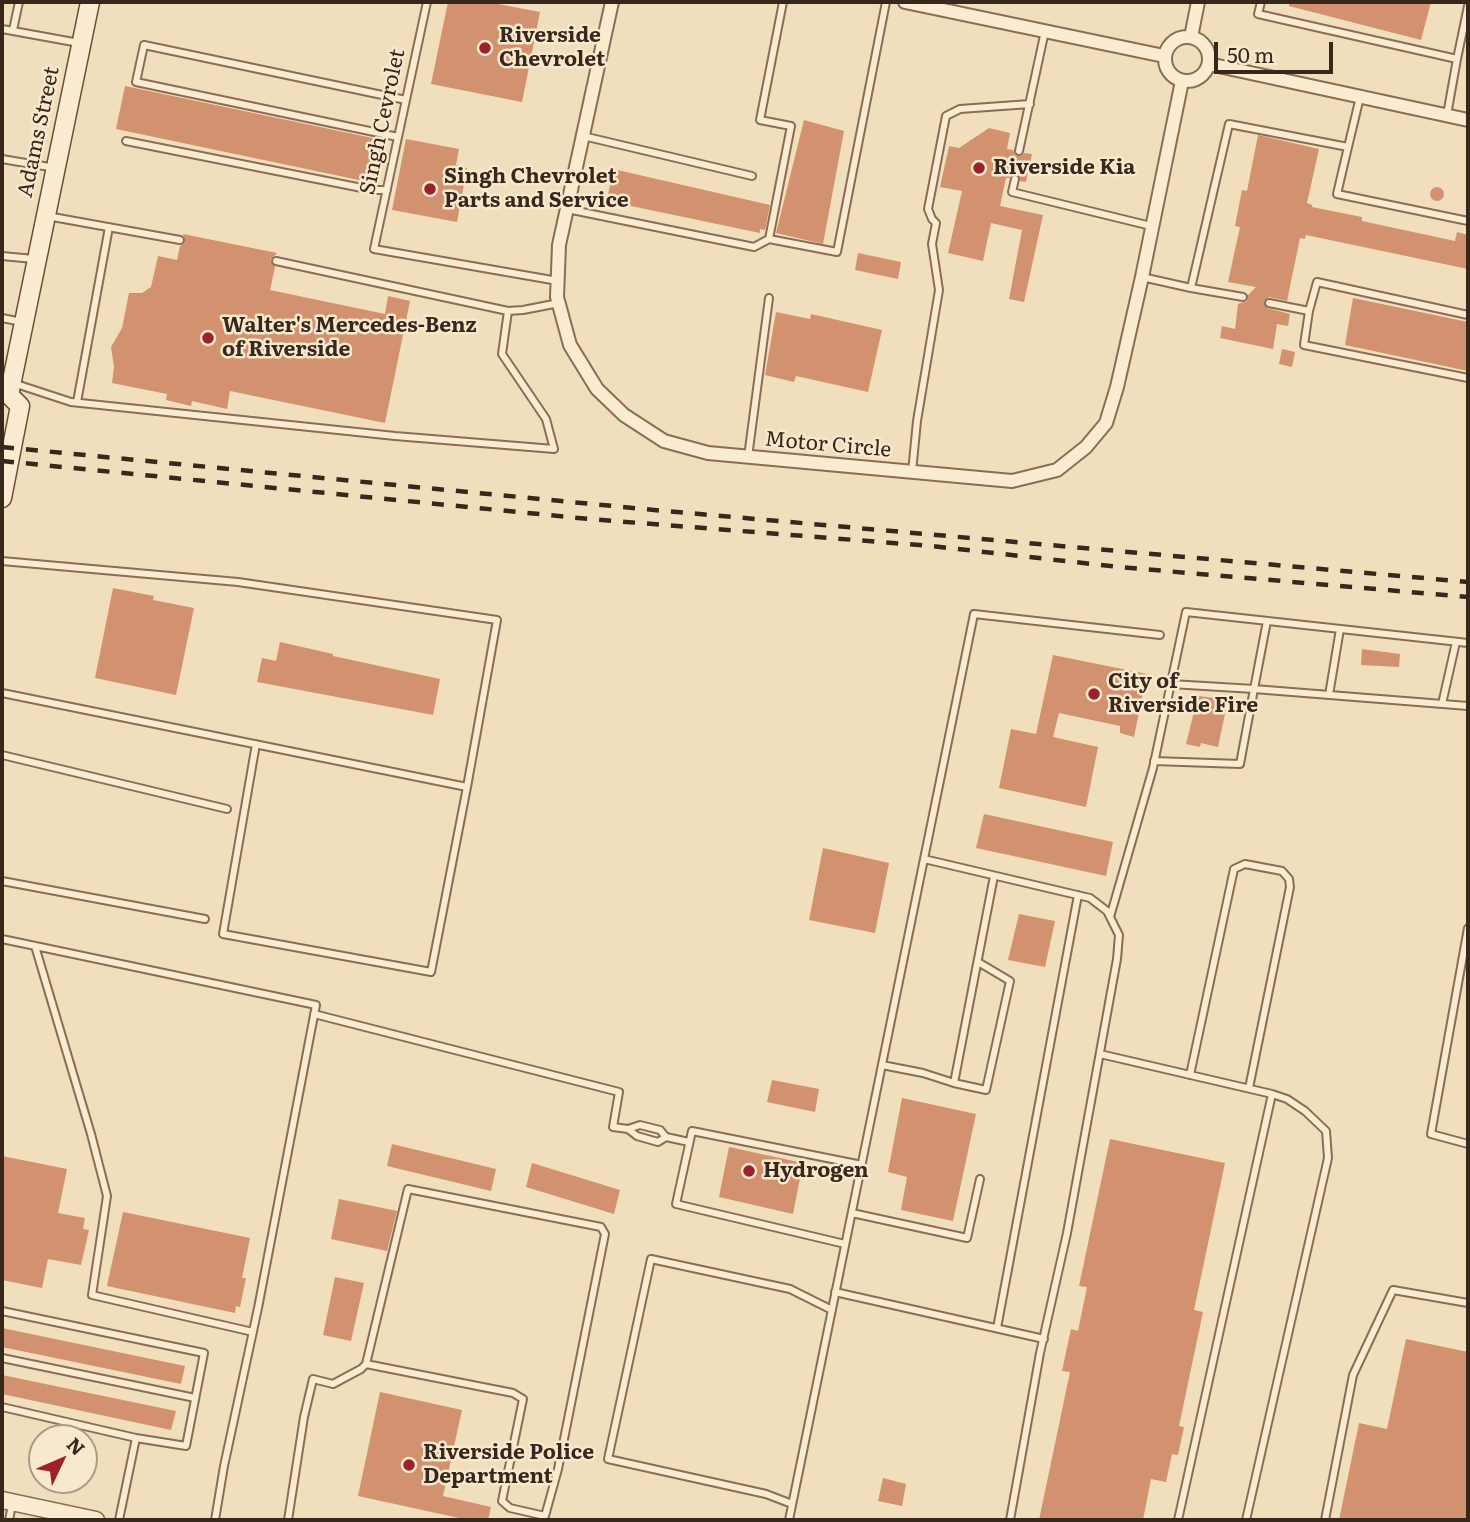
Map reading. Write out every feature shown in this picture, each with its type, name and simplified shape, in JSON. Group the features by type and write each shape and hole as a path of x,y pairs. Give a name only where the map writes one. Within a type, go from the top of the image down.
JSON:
{"main road":[{"name":"Adams Street","path":"2,498 20,406 7,392 90,2"}],"street":[{"name":"Motor Circle","path":"612,2 559,244 559,303 570,345 597,389 624,415 664,441 708,453 1013,481 1057,470 1086,447 1107,423 1142,277 1182,81"},
{"path":"905,2 1164,56"},
{"path":"1191,37 1198,2"},
{"path":"1185,36 1191,37 1206,47 1209,64 1202,76 1182,81 1167,69 1164,56 1173,41 1185,36"},
{"path":"1209,64 1468,120"},
{"path":"7,1502 96,1520"}],"lane":[{"path":"13,30 19,2"},
{"name":"Singh Cevrolet","path":"426,2 374,248 558,281"},
{"path":"769,239 791,127 760,120 783,2"},
{"path":"567,209 754,247 769,239 837,252 886,2"},
{"path":"1261,2 1258,14 1457,59"},
{"path":"1447,116 1468,6"},
{"path":"2,29 81,43"},
{"path":"1019,151 1045,31"},
{"path":"398,137 136,82 144,45 406,100"},
{"path":"1360,97 1337,194 1468,221"},
{"path":"912,472 917,421 939,290 932,244 936,223 928,209 946,116 960,109 1030,104"},
{"path":"1191,288 1228,124 1348,147"},
{"path":"583,136 752,176"},
{"path":"126,141 372,190 387,190"},
{"path":"2,159 55,167"},
{"path":"1014,179 1012,192 1152,226"},
{"path":"45,216 180,240"},
{"path":"77,402 109,228"},
{"path":"2,256 36,259"},
{"path":"276,261 508,311 559,303"},
{"path":"1142,277 1242,297"},
{"path":"1468,315 1317,282 1304,345 1468,378"},
{"path":"748,457 769,298"},
{"path":"1269,303 1310,311"},
{"path":"7,392 396,436 554,449 546,419 502,354 508,311"},
{"path":"2,318 23,322"},
{"path":"2,561 239,582 497,620 431,972 223,934 256,744"},
{"path":"1110,917 1154,761 1186,612 1468,643"},
{"path":"789,1520 974,614 1160,635"},
{"path":"1154,761 1240,764 1268,621"},
{"path":"1329,695 1340,629"},
{"path":"1442,704 1456,642"},
{"path":"1171,684 1468,706"},
{"path":"2,692 467,787"},
{"path":"2,755 227,809"},
{"path":"924,859 1090,898 1107,911 1119,935 1067,1233 1010,1520"},
{"path":"1190,1075 1234,869 1245,864 1282,871 1289,879 1290,887 1249,1088"},
{"path":"954,1083 994,876"},
{"path":"2,881 205,919"},
{"path":"997,1328 1078,895"},
{"path":"1468,928 1431,1134 1468,1144"},
{"path":"2,939 316,1005 215,1520"},
{"path":"35,946 92,1134 107,1196 92,1295 253,1332"},
{"path":"882,1065 986,1090 1010,981 978,962"},
{"path":"314,1014 619,1092 613,1127 628,1129 640,1125 660,1130 666,1137 689,1142"},
{"path":"1100,1054 1287,1099 1305,1111 1326,1131 1328,1158 1246,1520"},
{"path":"1178,1520 1272,1094"},
{"path":"628,1129 637,1136 658,1142 666,1137"},
{"path":"845,1244 676,1204 689,1142 692,1131 862,1165"},
{"path":"852,1213 967,1238 980,1179"},
{"path":"288,1520 304,1417 313,1379 333,1384 366,1364 408,1189 601,1227 605,1234 558,1469 545,1516 509,1508 502,1501 523,1399 513,1393 366,1364"},
{"path":"792,1504 766,1494 608,1459 651,1259 790,1289 832,1310"},
{"path":"1325,1520 1353,1376 1393,1290 1468,1303"},
{"path":"835,1292 1044,1339"},
{"path":"2,1311 204,1353 186,1447 2,1407"},
{"path":"2,1358 195,1398"},
{"path":"119,1520 136,1438"},
{"path":"7,1502 9,1520"}],"building":[{"name":"Riverside Chevrolet","path":"448,2 488,2 540,12 522,102 431,84"},
{"path":"1289,2 1431,2 1421,40 1289,6"},
{"path":"125,86 382,140 373,183 116,129"},
{"path":"804,120 844,131 823,244 776,233"},
{"path":"989,128 1010,133 1007,149 1013,150 1016,156 1032,154 1026,182 1020,181 1016,173 1006,178 1000,206 1043,215 1024,302 1009,299 1022,230 991,223 983,261 948,253 962,191 940,187 949,146 959,148"},
{"path":"1258,135 1319,149 1307,203 1312,207 1455,241 1457,232 1468,235 1468,269 1306,235 1305,239 1300,238 1287,301 1269,297 1264,301 1267,308 1290,314 1288,326 1277,324 1273,349 1220,338 1222,326 1235,329 1238,304 1247,301 1248,295 1256,287 1228,282 1240,227 1235,226 1242,190 1247,191"},
{"name":"Singh Chevrolet Parts and Service","path":"406,139 459,149 456,165 467,168 457,222 392,210"},
{"path":"613,169 770,205 765,230 760,229 760,233 607,201"},
{"path":"1437,187 1442,189 1442,199 1437,201 1432,199 1430,194 1432,189"},
{"path":"183,234 277,253 270,260 275,267 270,290 385,314 388,296 410,301 385,423 230,391 227,409 192,401 191,406 166,400 167,394 112,383 114,367 111,347 122,328 129,293 142,293 151,287 158,256 177,260 180,246 185,242"},
{"path":"858,253 901,262 898,279 855,270"},
{"path":"1353,298 1468,322 1468,371 1345,345"},
{"path":"776,312 810,319 811,314 882,330 868,392 796,376 794,382 765,375"},
{"path":"1282,349 1295,352 1292,367 1279,364"},
{"path":"113,588 194,608 176,695 95,678"},
{"path":"280,642 440,679 433,715 257,682 262,658 276,661"},
{"path":"1362,649 1400,654 1399,667 1361,665"},
{"path":"1053,655 1147,674 1134,737 1120,733 1120,726 1059,713 1053,737 1098,747 1086,807 999,788 1011,729 1036,734"},
{"path":"1198,696 1223,699 1221,708 1226,709 1218,747 1201,743 1200,747 1186,744"},
{"path":"984,814 1113,842 1106,876 976,848"},
{"path":"823,848 889,863 875,933 809,920"},
{"path":"1019,914 1055,921 1045,967 1008,960"},
{"path":"772,1080 819,1089 815,1112 767,1102"},
{"path":"902,1098 976,1114 953,1221 901,1210 907,1177 888,1172"},
{"path":"1110,1139 1225,1163 1194,1310 1203,1312 1179,1426 1184,1427 1178,1455 1172,1454 1166,1482 1151,1479 1143,1520 1039,1520 1070,1372 1062,1371 1071,1329 1078,1331 1087,1287 1079,1286"},
{"path":"392,1144 496,1169 491,1191 387,1166"},
{"path":"729,1147 803,1163 793,1214 719,1197"},
{"path":"2,1156 67,1169 58,1213 85,1218 83,1229 89,1230 81,1265 48,1259 42,1288 2,1280"},
{"path":"532,1163 620,1190 614,1214 526,1187"},
{"path":"339,1199 397,1211 387,1251 331,1239"},
{"path":"123,1212 250,1238 242,1278 246,1278 240,1307 236,1306 235,1313 107,1286"},
{"path":"335,1277 364,1283 351,1341 323,1335"},
{"path":"2,1328 185,1366 181,1384 2,1347"},
{"path":"1406,1339 1468,1352 1468,1520 1339,1520 1359,1423 1387,1429"},
{"path":"2,1375 176,1411 171,1430 2,1394"},
{"path":"380,1392 462,1410 443,1496 491,1507 488,1520 468,1520 358,1496"},
{"path":"883,1478 906,1484 902,1506 878,1501"}],"railway":[{"path":"2,447 654,510 1468,582"},
{"path":"2,461 589,519 931,546 1119,567 1468,597"}],"place":[{"name":"Riverside Chevrolet","path":"485,48"},
{"name":"Riverside Kia","path":"979,168"},
{"name":"Singh Chevrolet Parts and Service","path":"430,189"},
{"name":"Walter's Mercedes-Benz of Riverside","path":"208,338"},
{"name":"City of Riverside Fire","path":"1094,694"},
{"name":"Hydrogen","path":"749,1171"},
{"name":"Riverside Police Department","path":"409,1465"}]}
